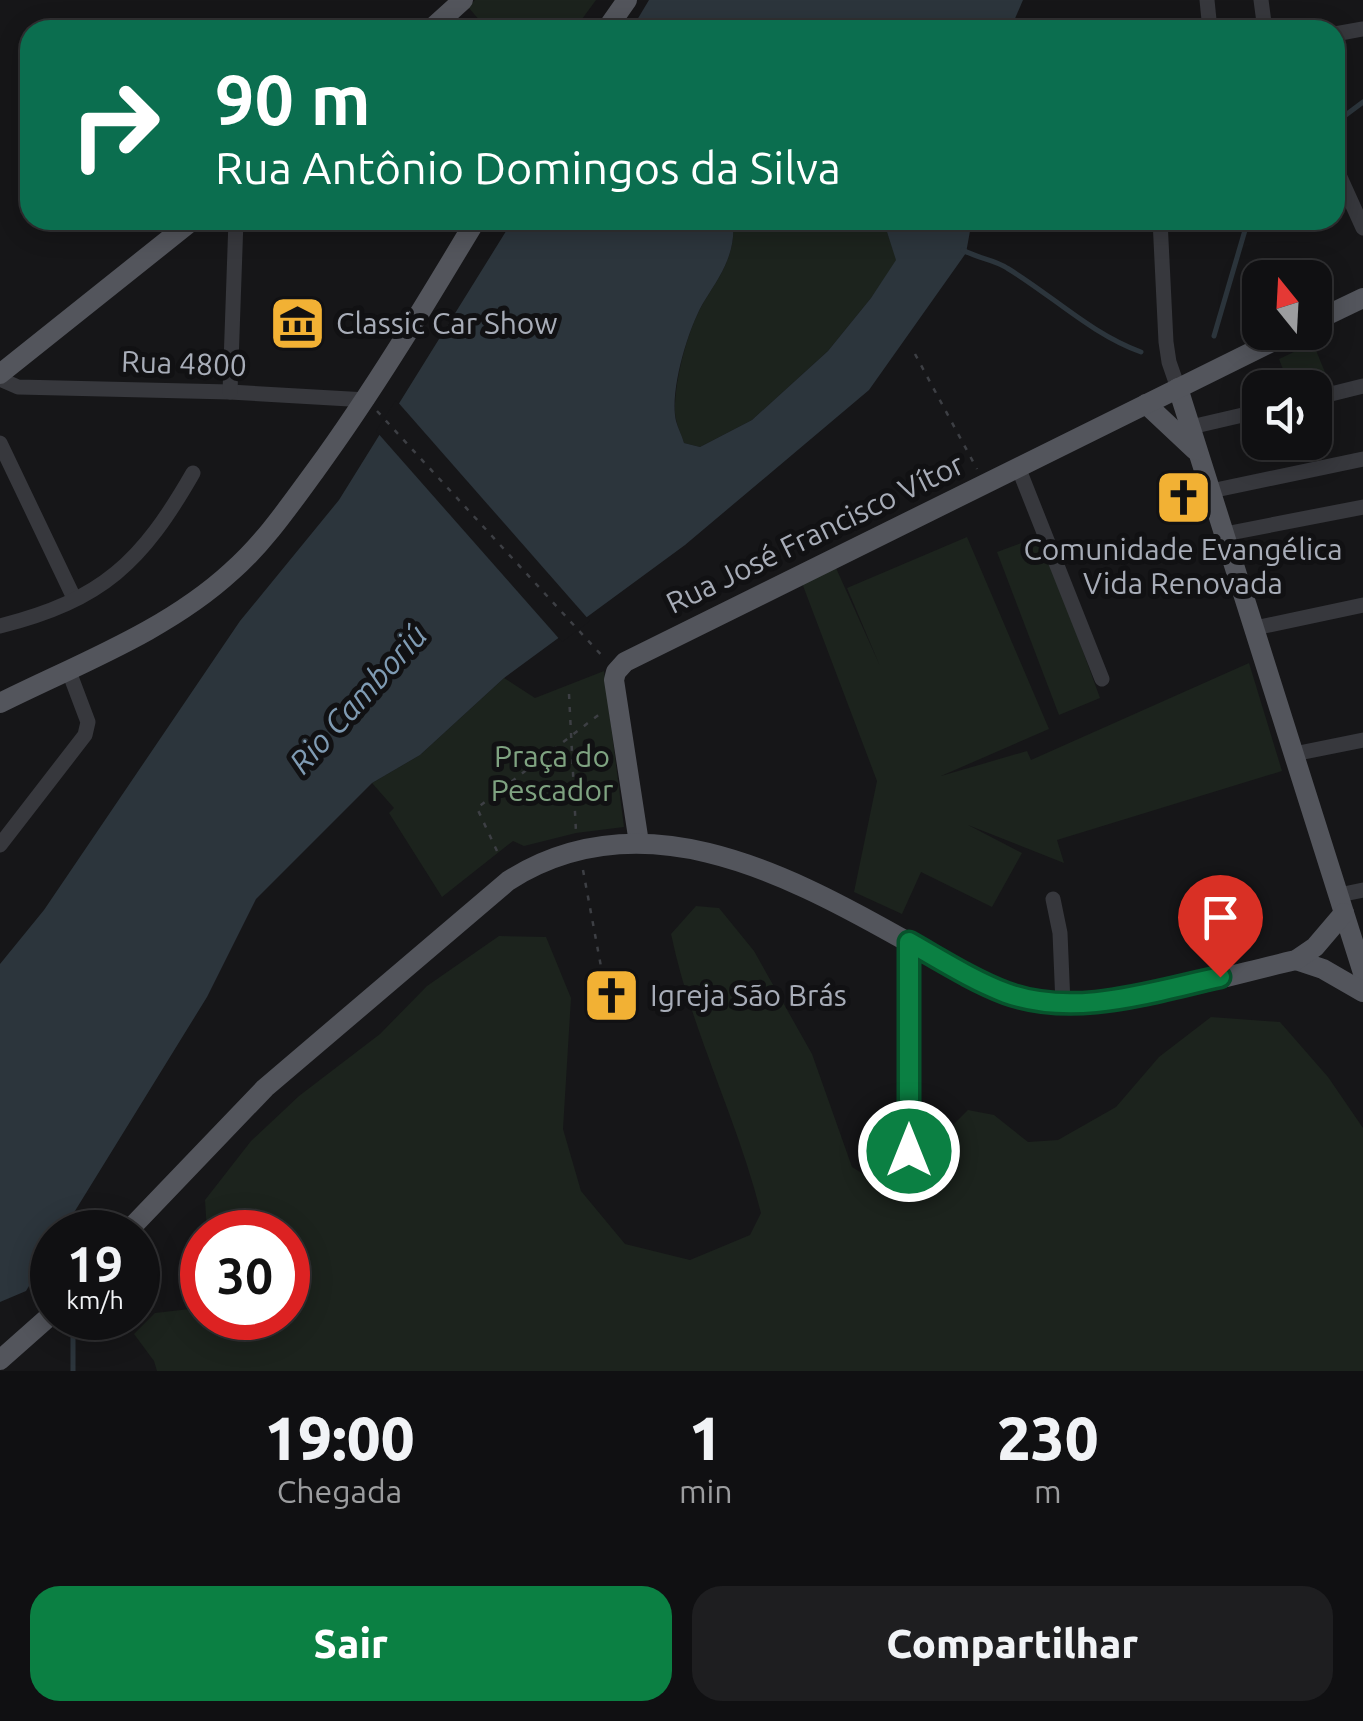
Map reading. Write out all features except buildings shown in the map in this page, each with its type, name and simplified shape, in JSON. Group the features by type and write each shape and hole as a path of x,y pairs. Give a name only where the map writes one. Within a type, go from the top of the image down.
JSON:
{"main road":[{"path":"441,20 463,0"},
{"path":"0,377 181,230"},
{"path":"0,703 182,609 234,570 372,405 470,230"},
{"path":"1332,313 1363,298"},
{"name":"Rua José Francisco Vítor","path":"638,844 614,680 625,662 1146,404 1185,408 1201,377 1256,350"},
{"path":"1146,404 1200,455"},
{"path":"1185,408 1363,972"},
{"path":"148,1210 265,1088 508,881 578,842 704,850 756,866 1008,993 1064,1004 1099,1002 1296,960 1315,947 1342,904"},
{"path":"1296,960 1322,969 1363,992"},
{"path":"0,1360 30,1334"}],"street":[{"path":"1345,188 1363,228"},
{"path":"230,392 236,230"},
{"path":"1160,230 1168,362 1185,408 1242,410"},
{"name":"Rua 4800","path":"0,377 18,387 230,392 372,405"},
{"path":"1332,394 1363,386"},
{"path":"0,443 74,598"},
{"path":"1212,491 1363,459"},
{"path":"1018,467 1102,679"},
{"path":"0,626 74,598 118,575 143,550 194,473"},
{"path":"1224,534 1363,507"},
{"path":"1254,628 1363,605"},
{"path":"0,846 85,735 88,722 68,670"},
{"path":"1294,754 1363,740"},
{"path":"1342,904 1363,890"},
{"path":"1053,899 1060,933 1064,1004"},
{"path":"909,942 909,1151"}],"path":[{"path":"915,354 985,483"},
{"path":"372,405 608,663"},
{"path":"568,694 578,842 602,972"},
{"path":"498,852 478,808 617,700"}],"green space":[{"path":"475,0 596,0 581,20 479,20 468,7"},
{"path":"884,230 897,260 828,351 752,420 700,447 684,443 677,425 677,386 693,325 722,272 733,232"},
{"path":"1298,350 1316,350 1324,370 1283,370 1279,359"},
{"path":"1041,536 1100,698 1059,715 997,552"},
{"path":"967,537 1049,729 941,776 1027,751 1031,760 1249,663 1282,771 1057,840 1064,863 968,825 1022,853 992,907 921,872 902,914 854,892 877,781 802,583 836,568 880,666 847,588"},
{"name":"Praça do Pescador","path":"604,671 624,827 576,833 524,846 513,841 442,897 389,813 394,808 372,783 420,755 504,678 535,698"},
{"path":"696,906 719,908 754,951 812,1054 852,1167 893,1192 912,1183 934,1144 968,1110 994,1115 1028,1142 1058,1140 1116,1107 1159,1057 1211,1017 1280,1022 1328,1077 1363,1128 1363,1371 157,1371 138,1340 160,1340 160,1312 180,1310 180,1340 310,1340 310,1210 206,1210 205,1200 251,1141 299,1096 380,1034 427,986 499,936 546,937 571,998 563,1129 581,1191 625,1244 690,1260 750,1235 761,1213 690,1005 671,934"}],"water":[{"path":"649,0 1023,0 1014,20 637,20"},
{"name":"Rio Camboriú","path":"507,230 733,230 722,272 693,325 675,393 676,421 684,443 700,447 752,420 828,351 896,260 884,230 970,230 966,253 869,390 685,545 504,678 420,755 372,783 256,899 207,997 76,1210 30,1210 30,1284 26,1291 0,1302 0,964 44,910 240,621 339,500"}],"pier":[{"path":"396,400 590,621 562,642 376,431"}],"waterway":[{"path":"1345,116 1363,102"},
{"path":"1214,336 1245,230"},
{"path":"963,250 1007,268 1088,325 1141,352"},
{"path":"73,1340 73,1371"}],"place":[{"name":"Classic Car Show","path":"297,324"},
{"name":"Comunidade Evangélica Vida Renovada","path":"1183,498"},
{"name":"Igreja São Brás","path":"611,996"}],"route":[{"path":"909,1151 909,942 979,981 1037,1001 1099,1002 1220,977"}]}
